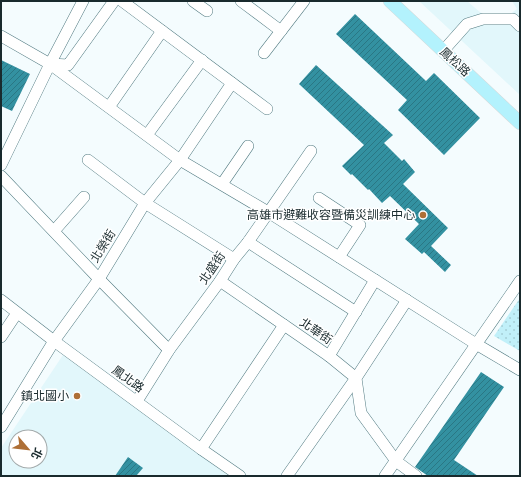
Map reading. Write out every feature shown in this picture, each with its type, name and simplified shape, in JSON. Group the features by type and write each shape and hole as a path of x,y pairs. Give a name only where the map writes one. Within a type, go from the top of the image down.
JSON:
{"main road":[{"name":"鳳松路","path":"390,1 520,123"}],"street":[{"path":"1,165 50,64 83,1"},
{"path":"50,64 68,65 114,1"},
{"path":"122,1 268,109"},
{"path":"193,1 207,11"},
{"path":"241,1 281,31"},
{"path":"264,53 304,1"},
{"path":"443,51 468,24 483,19 513,19 520,26"},
{"path":"109,107 162,31"},
{"path":"1,36 50,64 180,160 268,212 476,344 520,370"},
{"path":"147,135 202,60"},
{"name":"北榮街","path":"1,426 54,341 99,279 145,203 180,160 232,82"},
{"path":"222,184 248,146"},
{"name":"北盛街","path":"137,401 169,350 220,281 234,259 248,242 311,151"},
{"path":"88,160 145,203 234,259"},
{"path":"1,176 169,350"},
{"path":"54,231 84,197"},
{"path":"319,198 360,225 339,257"},
{"path":"248,242 356,312"},
{"path":"329,356 375,280"},
{"path":"220,281 284,325"},
{"path":"385,476 520,281"},
{"name":"鳳北路","path":"1,300 54,341 240,476"},
{"path":"288,476 356,378 407,300"},
{"path":"1,337 17,312"},
{"name":"北華街","path":"201,449 284,325 329,356 356,378"},
{"path":"356,378 361,413 396,460 416,476"}],"shaded area":[{"path":"419,1 467,1 495,25 517,9 512,1 520,1 520,95"},
{"path":"520,298 520,351 494,336"},
{"name":"鎮北國小","path":"63,355 229,476 1,476 1,448 8,438 8,469 48,469 48,429 14,429"}],"building":[{"path":"355,14 426,81 434,73 480,118 444,155 398,110 407,100 336,34"},
{"path":"1,60 30,74 12,111 1,106"},
{"path":"316,65 393,135 384,143 402,161 404,159 415,172 403,184 448,228 431,246 451,265 445,272 424,252 422,254 405,239 419,224 390,196 382,203 369,189 368,190 342,166 364,145 299,84"},
{"path":"481,372 504,387 454,460 478,476 428,476 415,467"},
{"path":"128,457 143,468 136,476 115,476"}],"place":[{"name":"高雄市避難收容暨備災訓練中心","path":"423,215"},
{"name":"鎮北國小","path":"77,396"}]}
